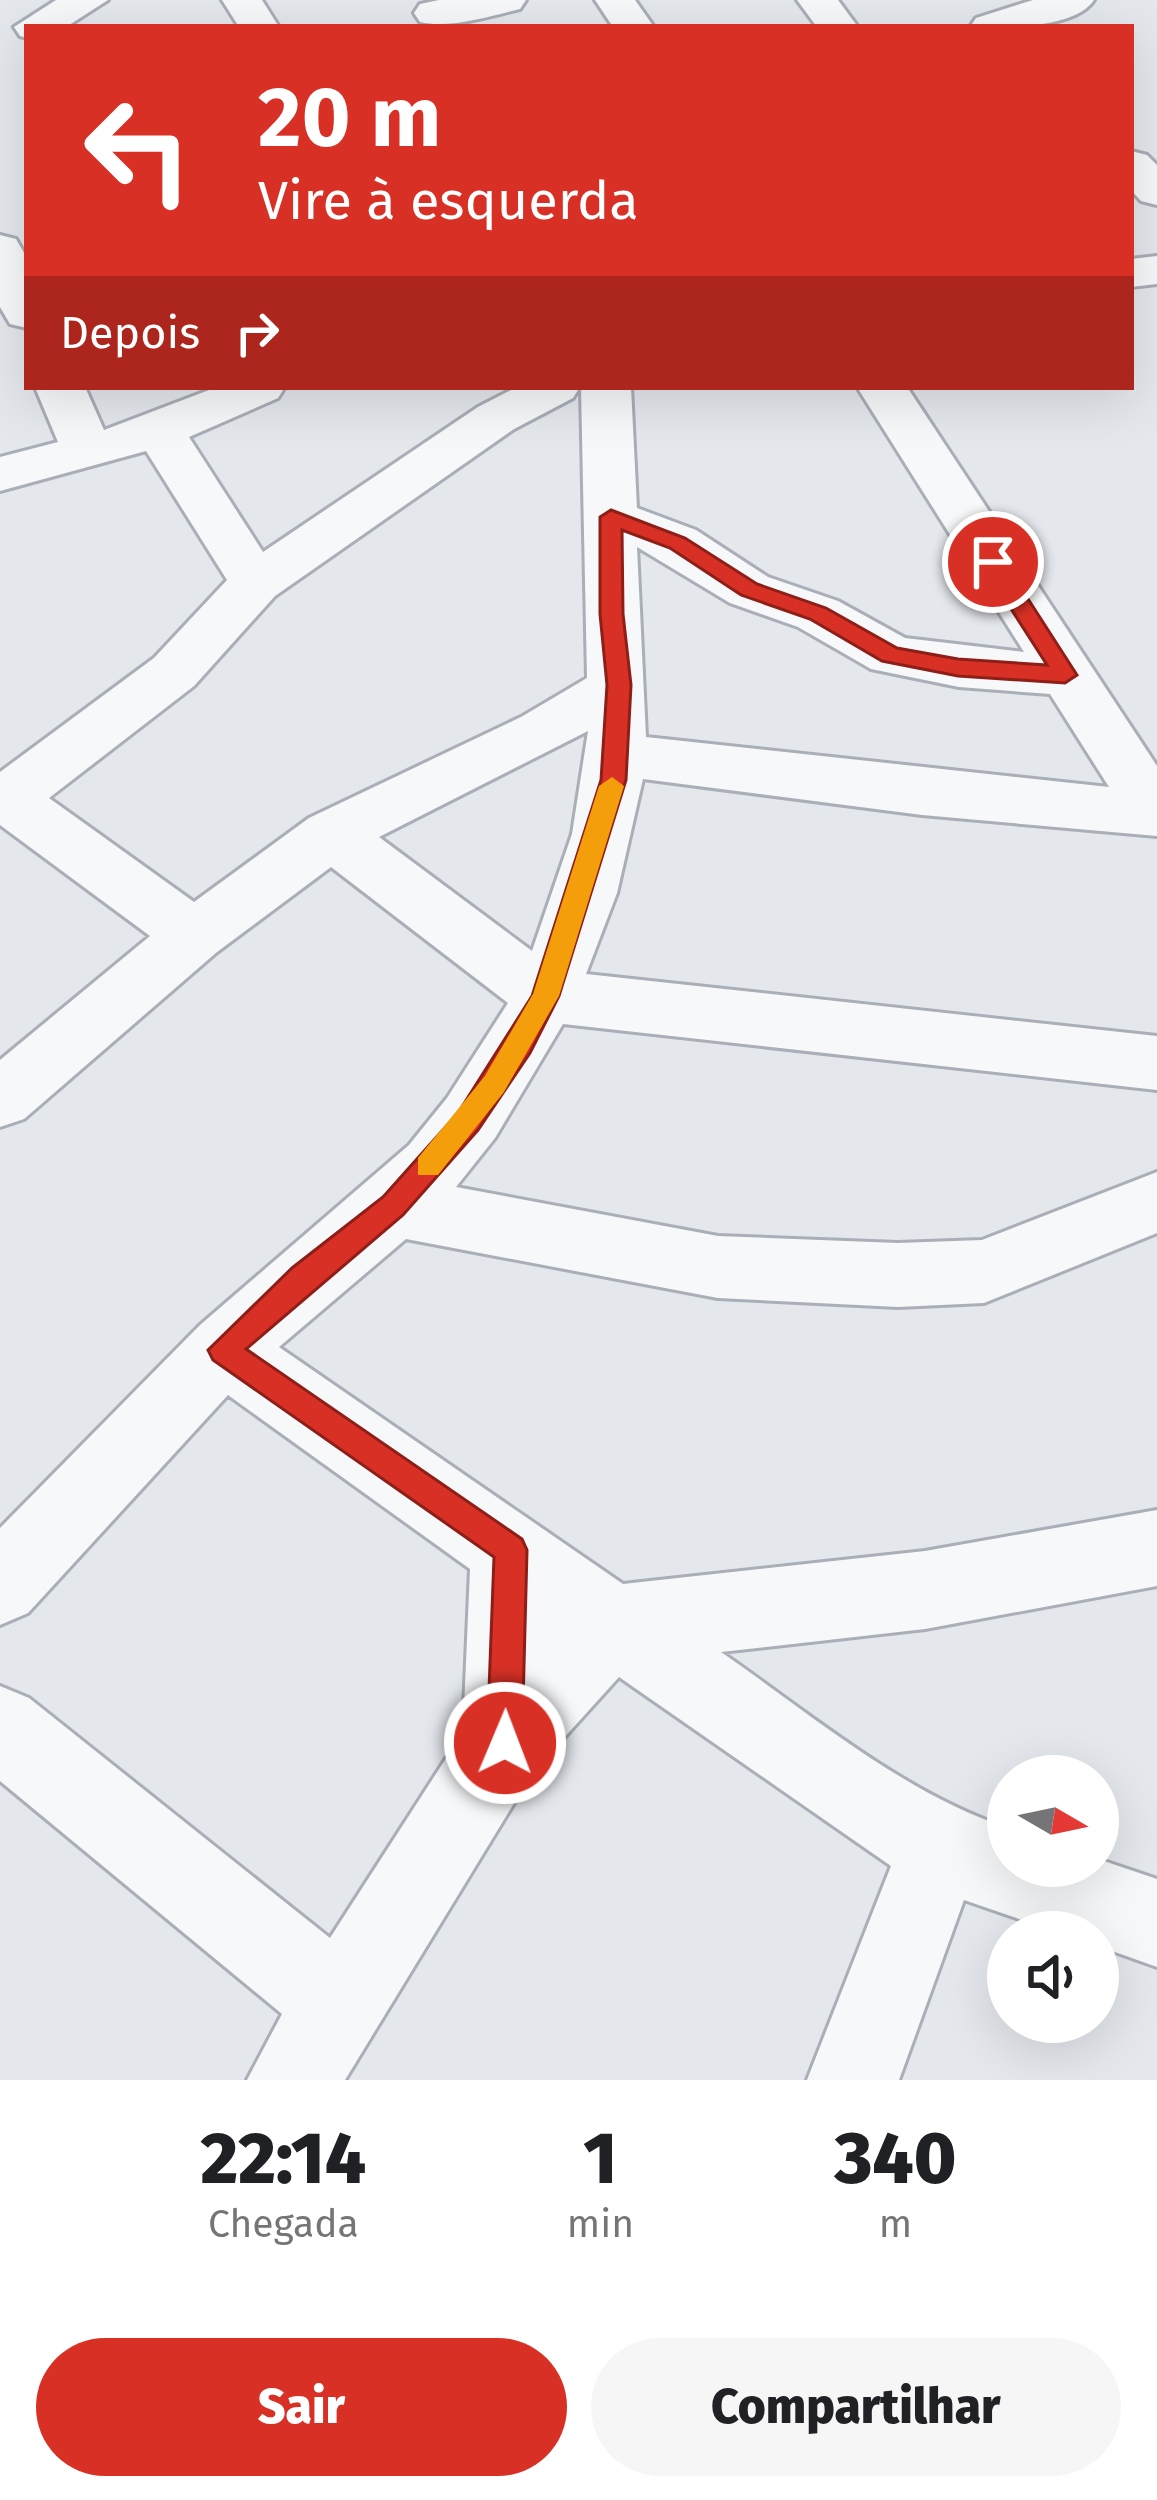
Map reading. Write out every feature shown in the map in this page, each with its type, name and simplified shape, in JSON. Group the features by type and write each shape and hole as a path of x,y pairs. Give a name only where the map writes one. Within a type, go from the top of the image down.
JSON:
{"street":[{"path":"3,0 55,20"},
{"path":"435,13 506,0"},
{"path":"817,0 836,24"},
{"path":"993,20 1074,0"},
{"path":"1134,167 1157,191"},
{"path":"0,249 24,307"},
{"path":"61,390 87,449"},
{"path":"0,474 159,431 253,390"},
{"path":"195,935 5,800 174,672 256,583 496,418 549,390"},
{"path":"0,1586 224,1350 302,1278 393,1206 468,1121 520,1046 545,996 599,838 616,754 619,685 611,614 613,435 606,390"},
{"path":"884,390 1157,814"},
{"path":"159,431 256,583"},
{"path":"611,517 677,543 749,590 818,614 891,655 958,668 1065,675"},
{"path":"0,1099 195,935 331,834 542,732 619,685"},
{"path":"616,754 922,794 1157,814"},
{"path":"331,834 545,996 1157,1063"},
{"path":"393,1206 718,1267 898,1275 984,1270 1157,1202"},
{"path":"224,1350 852,1793 942,1849 1157,1923"},
{"path":"293,2080 505,1743 612,1625 925,1590 1157,1548"},
{"path":"505,1743 510,1550"},
{"path":"0,1727 341,2004"},
{"path":"852,1793 886,1887 895,1959"},
{"path":"853,2080 895,1959 942,1849"}],"slow traffic":[{"path":"428,1167 494,1084 545,996 572,924 612,786"}],"route":[{"path":"505,1743 510,1550 224,1350 302,1278 393,1206 468,1121 520,1046 545,996 572,924 613,780 619,685 611,614 611,517 677,543 749,590 818,614 891,655 958,668 1018,668 1065,675 993,562"}]}
